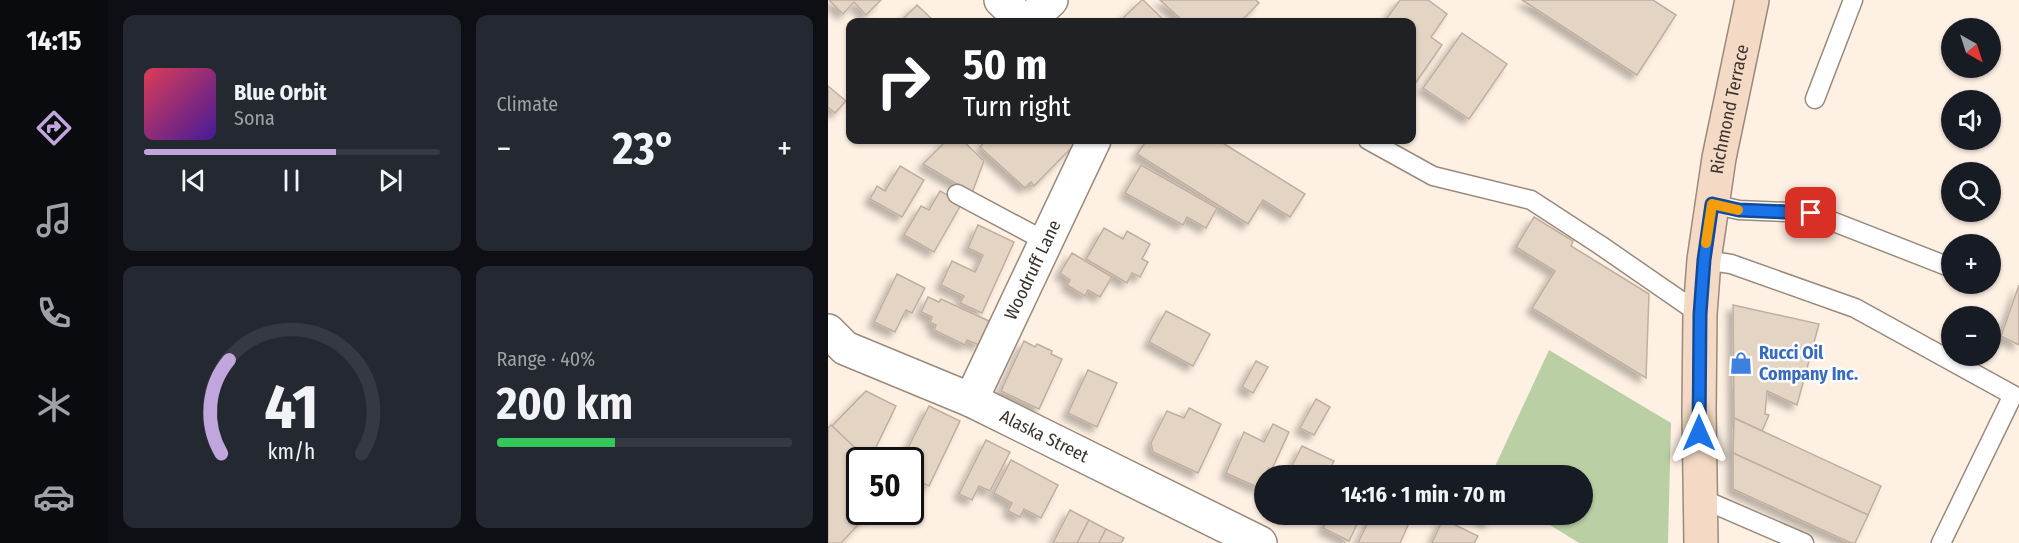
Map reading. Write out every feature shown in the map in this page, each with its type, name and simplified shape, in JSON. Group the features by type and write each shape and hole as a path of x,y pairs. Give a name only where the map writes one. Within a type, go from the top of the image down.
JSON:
{"main road":[{"name":"Richmond Terrace","path":"1701,543 1700,314 1704,260 1738,61 1752,0"}],"street":[{"path":"1001,0 1021,18"},
{"path":"1031,18 1051,0"},
{"name":"Woodruff Lane","path":"971,400 1092,144"},
{"name":"Alaska Street","path":"834,348 971,400 1260,543"}],"lane":[{"path":"1815,99 1853,0"},
{"path":"1375,144 1433,176 1531,200 1700,314"},
{"path":"957,194 1045,241"},
{"path":"1712,204 1739,210 1811,213 1941,263"},
{"path":"1704,260 1731,264 1854,308 2013,395 1941,543"},
{"path":"1700,498 1804,543"}],"green space":[{"path":"1549,350 1671,423 1668,543 1579,543 1550,525 1593,525 1593,465 1496,465"}],"building":[{"path":"829,0 881,0 866,15 854,2 843,14"},
{"path":"1143,0 1162,18 1123,18"},
{"path":"1160,0 1256,0 1259,3 1244,18 1180,18"},
{"path":"1400,0 1428,0 1447,14 1431,37 1442,45 1416,82 1416,18 1387,18"},
{"path":"1522,0 1653,0 1676,15 1637,75"},
{"path":"917,5 931,18 904,18"},
{"path":"1462,33 1507,64 1469,119 1423,88"},
{"path":"828,86 846,101 835,113 828,107"},
{"path":"943,144 966,144 984,161 972,193 923,164"},
{"path":"983,144 1074,145 1034,186 1031,182 1025,188 980,147"},
{"path":"1144,144 1224,144 1305,194 1290,217 1263,200 1248,224 1137,154"},
{"path":"1141,165 1217,208 1206,228 1187,217 1183,225 1125,193"},
{"path":"900,166 924,180 902,217 870,199 877,186 885,191"},
{"path":"940,191 962,203 934,252 904,235 921,206 929,210"},
{"path":"1534,217 1573,241 1571,246 1649,294 1646,378 1532,308 1555,271 1516,247"},
{"path":"978,225 1014,242 982,313 960,303 964,296 941,285 952,261 975,272 983,255 968,248"},
{"path":"1104,228 1123,239 1127,231 1150,244 1142,259 1148,262 1140,277 1132,273 1127,283 1086,259"},
{"path":"1072,253 1112,277 1100,297 1088,290 1085,296 1067,285 1070,280 1060,273"},
{"path":"897,274 925,288 912,313 906,310 895,332 874,322"},
{"path":"2019,285 2019,345 2001,336"},
{"path":"928,297 939,302 941,299 989,321 979,345 967,340 965,345 934,330 936,325 930,322 932,317 921,312"},
{"path":"1733,305 1819,324 1797,405 1767,391 1765,414 1769,415 1762,431 1734,418"},
{"path":"1166,311 1210,334 1193,366 1149,342"},
{"path":"1024,341 1035,347 1037,344 1052,351 1051,354 1062,359 1039,409 1001,391"},
{"path":"1256,361 1268,367 1253,393 1242,387"},
{"path":"1088,370 1117,383 1097,427 1068,413"},
{"path":"866,391 896,406 876,447 854,447 832,426"},
{"path":"1316,399 1330,407 1314,435 1300,428"},
{"path":"929,406 960,421 929,486 924,484 924,447 908,447"},
{"path":"1189,408 1221,424 1198,473 1153,452 1151,443 1167,411 1184,418"},
{"path":"1734,418 1881,486 1868,515 1733,453"},
{"path":"1273,424 1289,432 1274,465 1254,465 1254,486 1226,473 1244,432 1264,442"},
{"path":"831,425 854,447 846,447 846,525 858,525 841,543 828,543 828,428"},
{"path":"986,440 1010,452 990,491 979,486 972,500 959,494"},
{"path":"1302,446 1334,461 1332,465 1292,465"},
{"path":"1733,453 1868,515 1855,543 1733,489"},
{"path":"1011,460 1058,485 1041,518 1024,509 1020,517 1008,511 1012,503 994,493"},
{"path":"1070,510 1089,520 1077,543 1053,543"},
{"path":"1089,520 1106,529 1099,543 1077,543"},
{"path":"1324,525 1357,525 1349,541 1323,528"},
{"path":"1367,525 1408,525 1400,543 1358,543"},
{"path":"1440,525 1455,525 1478,536 1474,543 1432,543"},
{"path":"1106,529 1124,538 1121,543 1099,543"}],"slow traffic":[{"path":"1706,243 1712,204 1738,210"}],"place":[{"name":"Rucci Oil Company Inc.","path":"1741,363"}],"route":[{"path":"1699,433 1700,314 1704,260 1712,204 1739,210 1811,213"}]}
